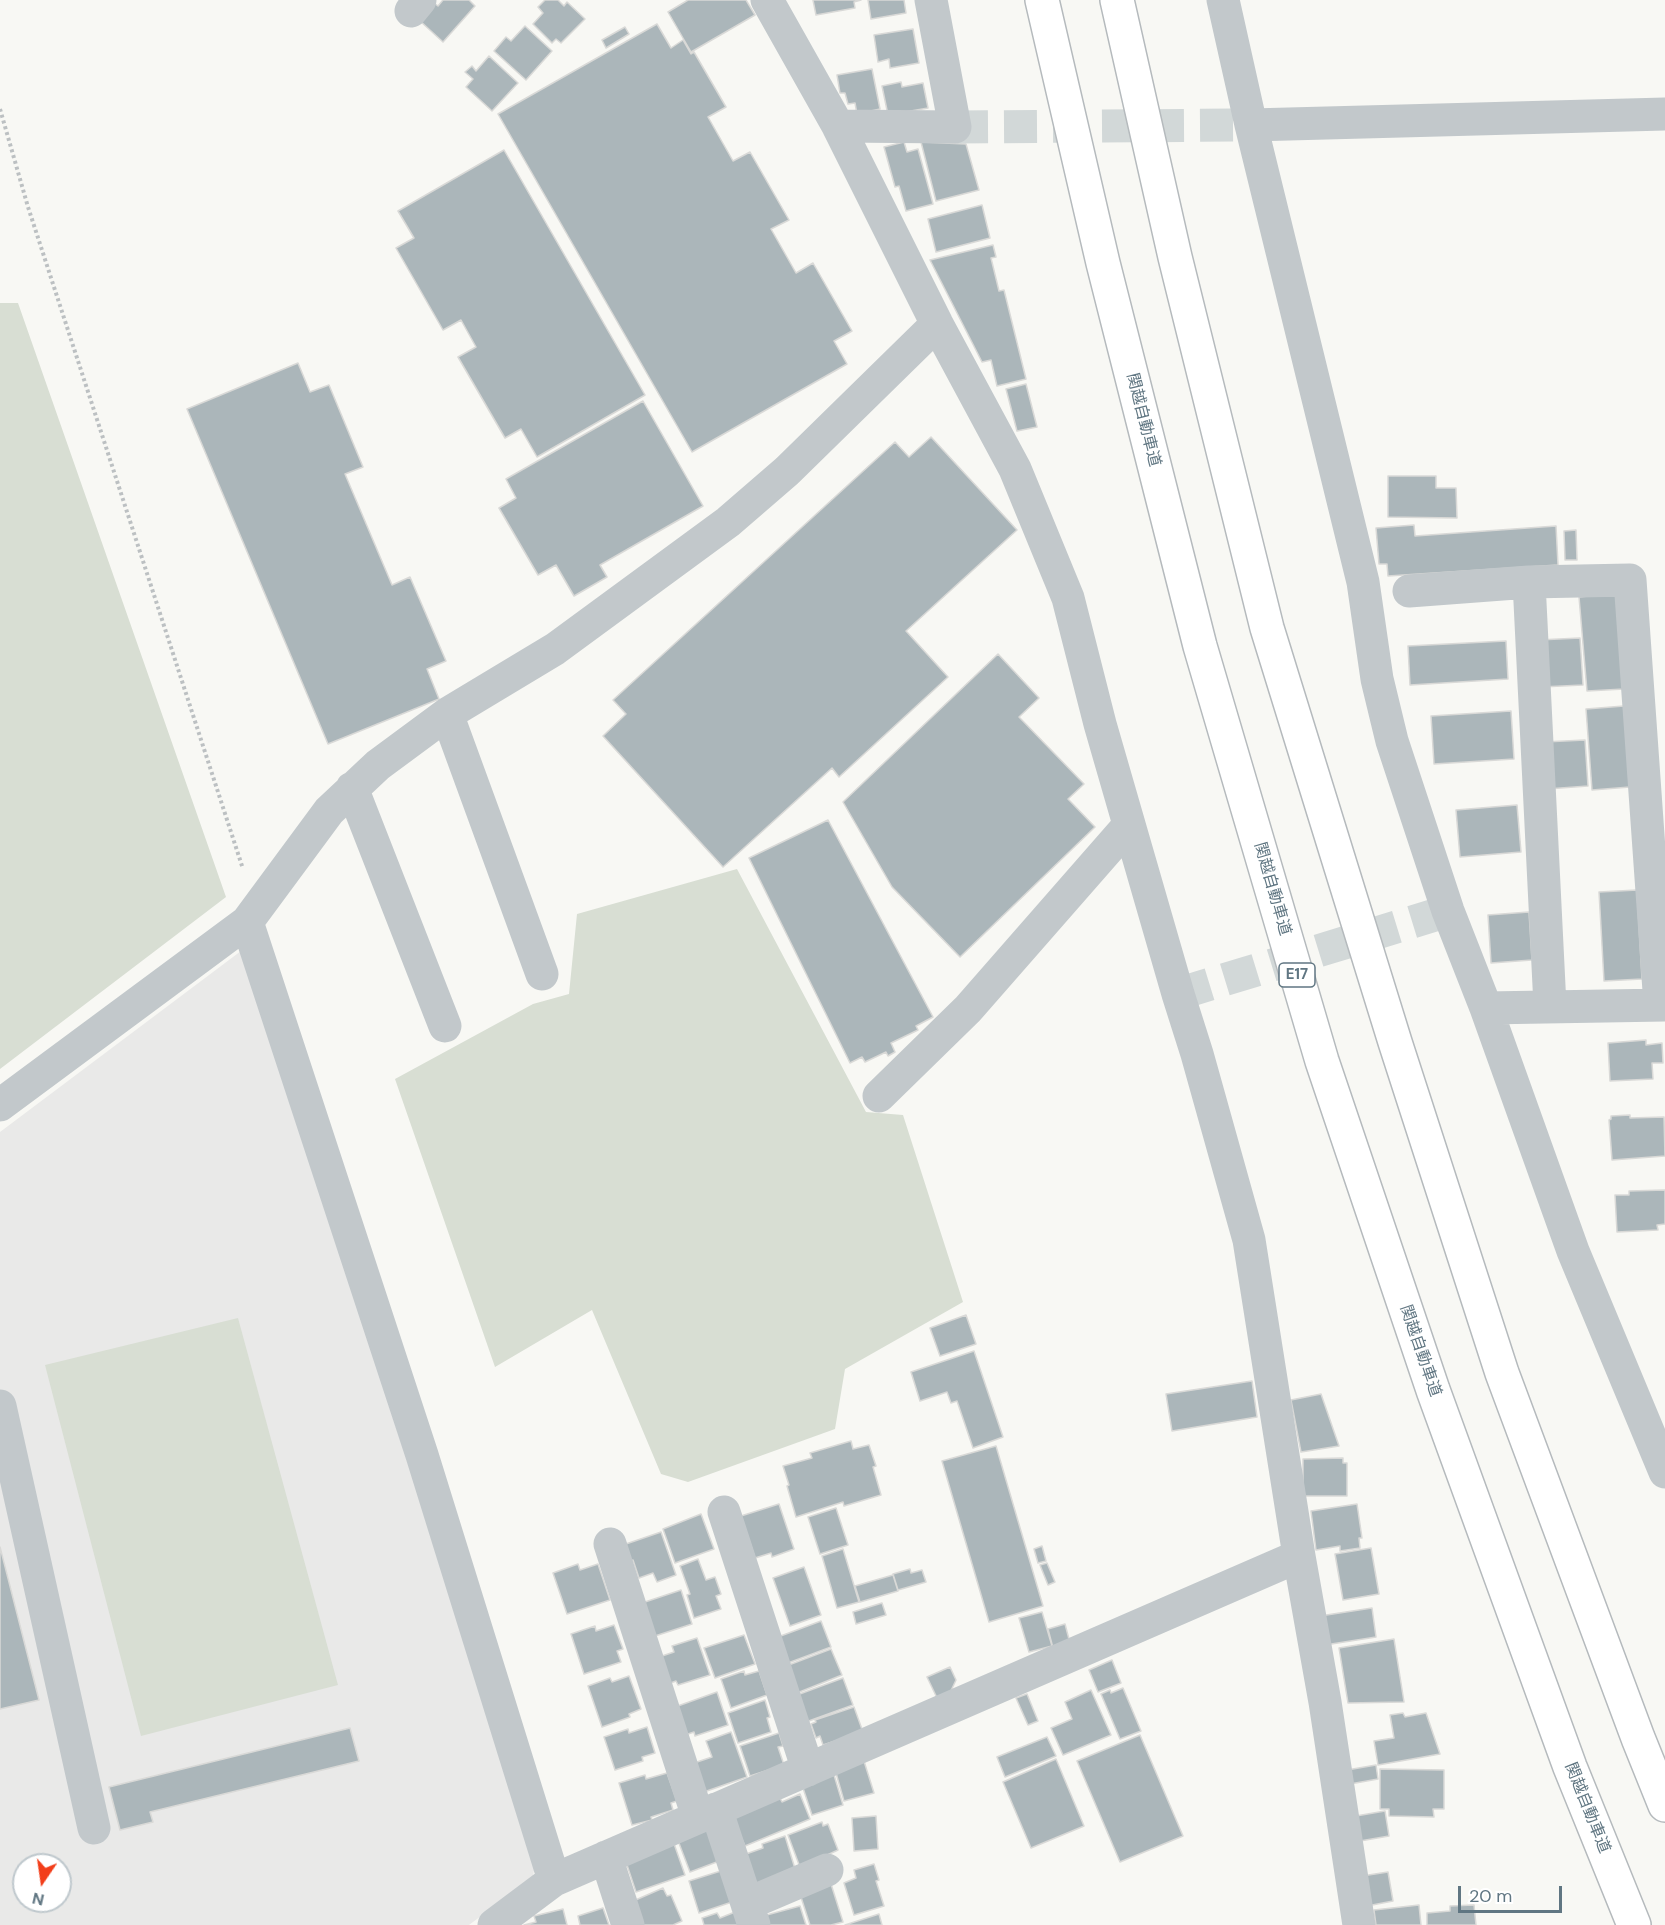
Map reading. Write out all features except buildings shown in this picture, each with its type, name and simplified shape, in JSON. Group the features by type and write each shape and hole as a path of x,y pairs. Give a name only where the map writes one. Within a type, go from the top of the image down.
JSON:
{"highway":[{"name":"関越自動車道","path":"1042,0 1103,263 1200,646 1322,1061 1433,1390 1570,1767 1634,1925"},
{"path":"1117,0 1175,257 1271,639 1395,1042 1502,1373 1633,1727 1665,1805"}],"street":[{"path":"838,126 955,127 931,0"},
{"path":"1223,0 1251,125 1363,582 1377,679 1392,741 1448,911 1486,1008 1573,1251 1665,1472"},
{"path":"775,5 936,324 1015,470 1068,598 1100,724 1249,1240 1359,1925"},
{"path":"1251,125 1665,114"},
{"path":"0,1105 251,916 329,811 378,765 447,714 555,649 728,522 788,471 936,324"},
{"path":"1409,591 1529,582 1630,580 1663,1005 1486,1008"},
{"path":"1529,582 1550,1006"},
{"path":"447,714 542,974"},
{"path":"352,788 445,1026"},
{"path":"879,1096 968,1009 1130,825"},
{"path":"251,916 554,1880"},
{"path":"0,1406 94,1828"},
{"path":"724,1512 808,1770"},
{"path":"610,1544 707,1813 750,1915 827,1870"},
{"path":"494,1925 554,1880 1299,1556"},
{"path":"606,1857 628,1925"}],"path":[{"path":"0,108 28,207 251,916"}],"shaded area":[{"path":"0,303 18,303 226,897 0,1069"},
{"path":"737,869 866,1112 903,1115 963,1302 845,1369 835,1429 688,1482 661,1474 592,1310 495,1367 395,1079 533,1004 569,994 577,914"},
{"path":"241,951 536,1857 533,1877 469,1925 0,1925 0,1132"},
{"path":"238,1318 338,1685 141,1736 45,1365"}],"tunnel":[{"path":"955,127 1251,125"},
{"path":"1178,994 1448,911"}]}
